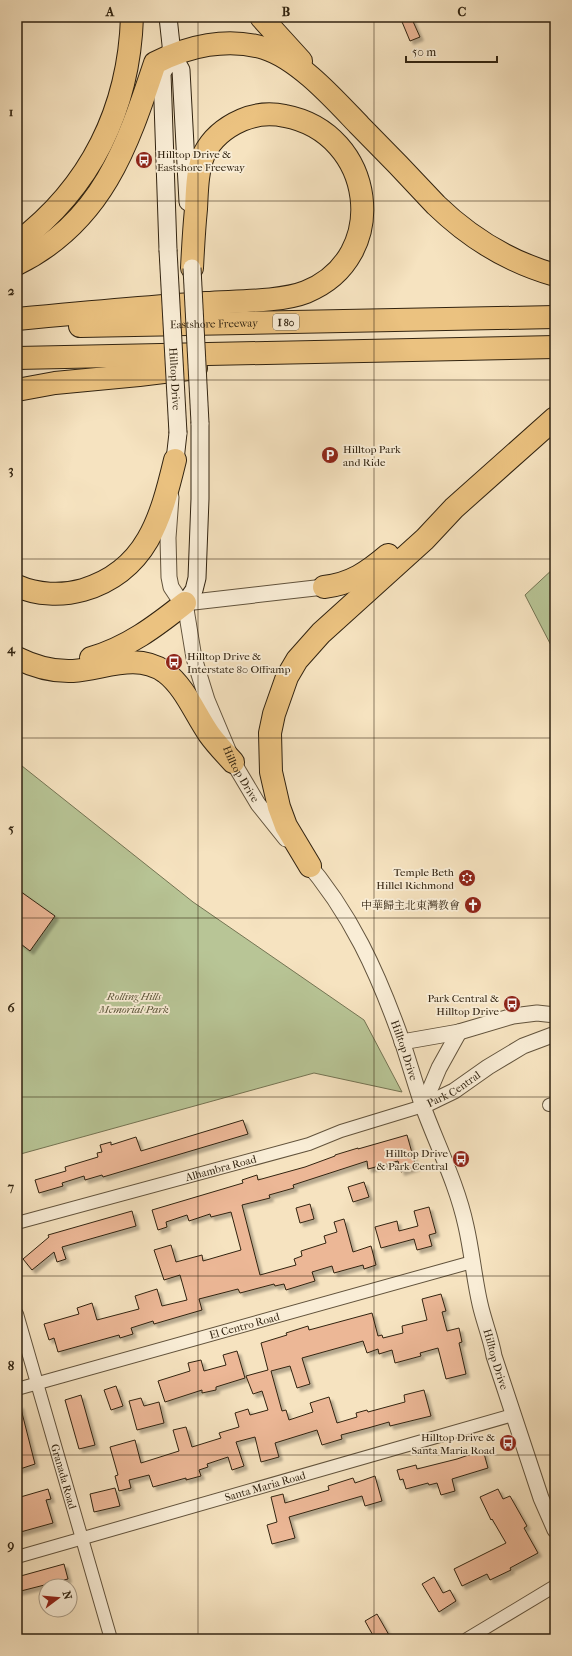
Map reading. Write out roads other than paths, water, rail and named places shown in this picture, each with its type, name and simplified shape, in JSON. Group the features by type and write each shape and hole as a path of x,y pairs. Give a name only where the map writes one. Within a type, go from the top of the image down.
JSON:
{"highway":[{"path":"17,243 46,219 61,204 89,166 101,145 112,123 125,80 130,47 132,17"},
{"path":"261,17 329,94 436,205 455,222 492,249 525,265 555,275"},
{"path":"17,264 43,249 60,236 94,200 109,179 132,131 155,63 172,54 205,45 238,44 264,48 291,62 329,94"},
{"path":"17,319 275,298 304,292 318,285 343,264 353,250 359,235 363,218 359,183 353,166 345,153 336,142 322,131 293,118 277,114 260,114 246,118 222,130 212,141 206,151 200,168 192,268"},
{"name":"Eastshore Freeway","path":"17,328 555,317"},
{"path":"17,358 555,347"},
{"path":"17,390 55,383 139,375 324,352"},
{"path":"310,866 286,826 279,807 271,772 270,733 280,694 287,677 307,647 425,539 454,508 555,418"},
{"path":"17,586 40,593 58,594 76,592 93,587 112,578 127,567 139,554 150,537 164,499 175,460"},
{"path":"324,587 348,582 358,577 377,564 419,530 454,508"},
{"path":"17,657 54,664 99,656 144,634 185,603"},
{"path":"17,657 36,667 54,670 87,670 130,661 143,662 155,666 166,673 177,685 188,699 210,735 233,762"}],"main road":[{"name":"Hilltop Drive","path":"168,17 172,54 181,70 200,423 200,499 197,578 194,590 185,603"},
{"name":"Hilltop Drive","path":"172,54 162,73 168,250 178,433 175,460"}],"street":[{"name":"Hilltop Drive","path":"175,460 168,538 169,577 171,587 177,596 185,603 190,637 200,678 215,720 233,762 258,804 273,824 310,866 349,920 374,968 402,1042 423,1106 456,1192 466,1226 480,1306 492,1340 494,1356 542,1498 555,1530"},
{"path":"185,603 324,587"},
{"path":"402,1042 459,1032 513,1016 537,1014 555,1015"},
{"name":"Park Central","path":"423,1106 439,1068 459,1032"},
{"name":"Park Central","path":"423,1106 454,1091 488,1067 523,1046 555,1034"},
{"name":"Alhambra Road","path":"17,1224 309,1144 341,1131 423,1106"},
{"name":"El Centro Road","path":"17,1389 472,1262"},
{"name":"Granada Road","path":"17,1314 111,1639"},
{"name":"Santa Maria Road","path":"17,1557 514,1415"},
{"path":"467,1639 555,1586"}],"place":[{"name":"Hilltop Drive & Eastshore Freeway","path":"144,160"},
{"name":"Hilltop Park and Ride","path":"330,455"},
{"name":"Hilltop Drive & Interstate 80 Offramp","path":"174,662"},
{"name":"Temple Beth Hillel Richmond","path":"467,878"},
{"name":"中華歸主北東灣教會","path":"473,905"},
{"name":"Park Central & Hilltop Drive","path":"512,1004"},
{"name":"Hilltop Drive & Park Central","path":"461,1159"},
{"name":"Hilltop Drive & Santa Maria Road","path":"508,1443"}],"park label":[{"name":"Rolling Hills Memorial Park","path":"134,1002"}]}
